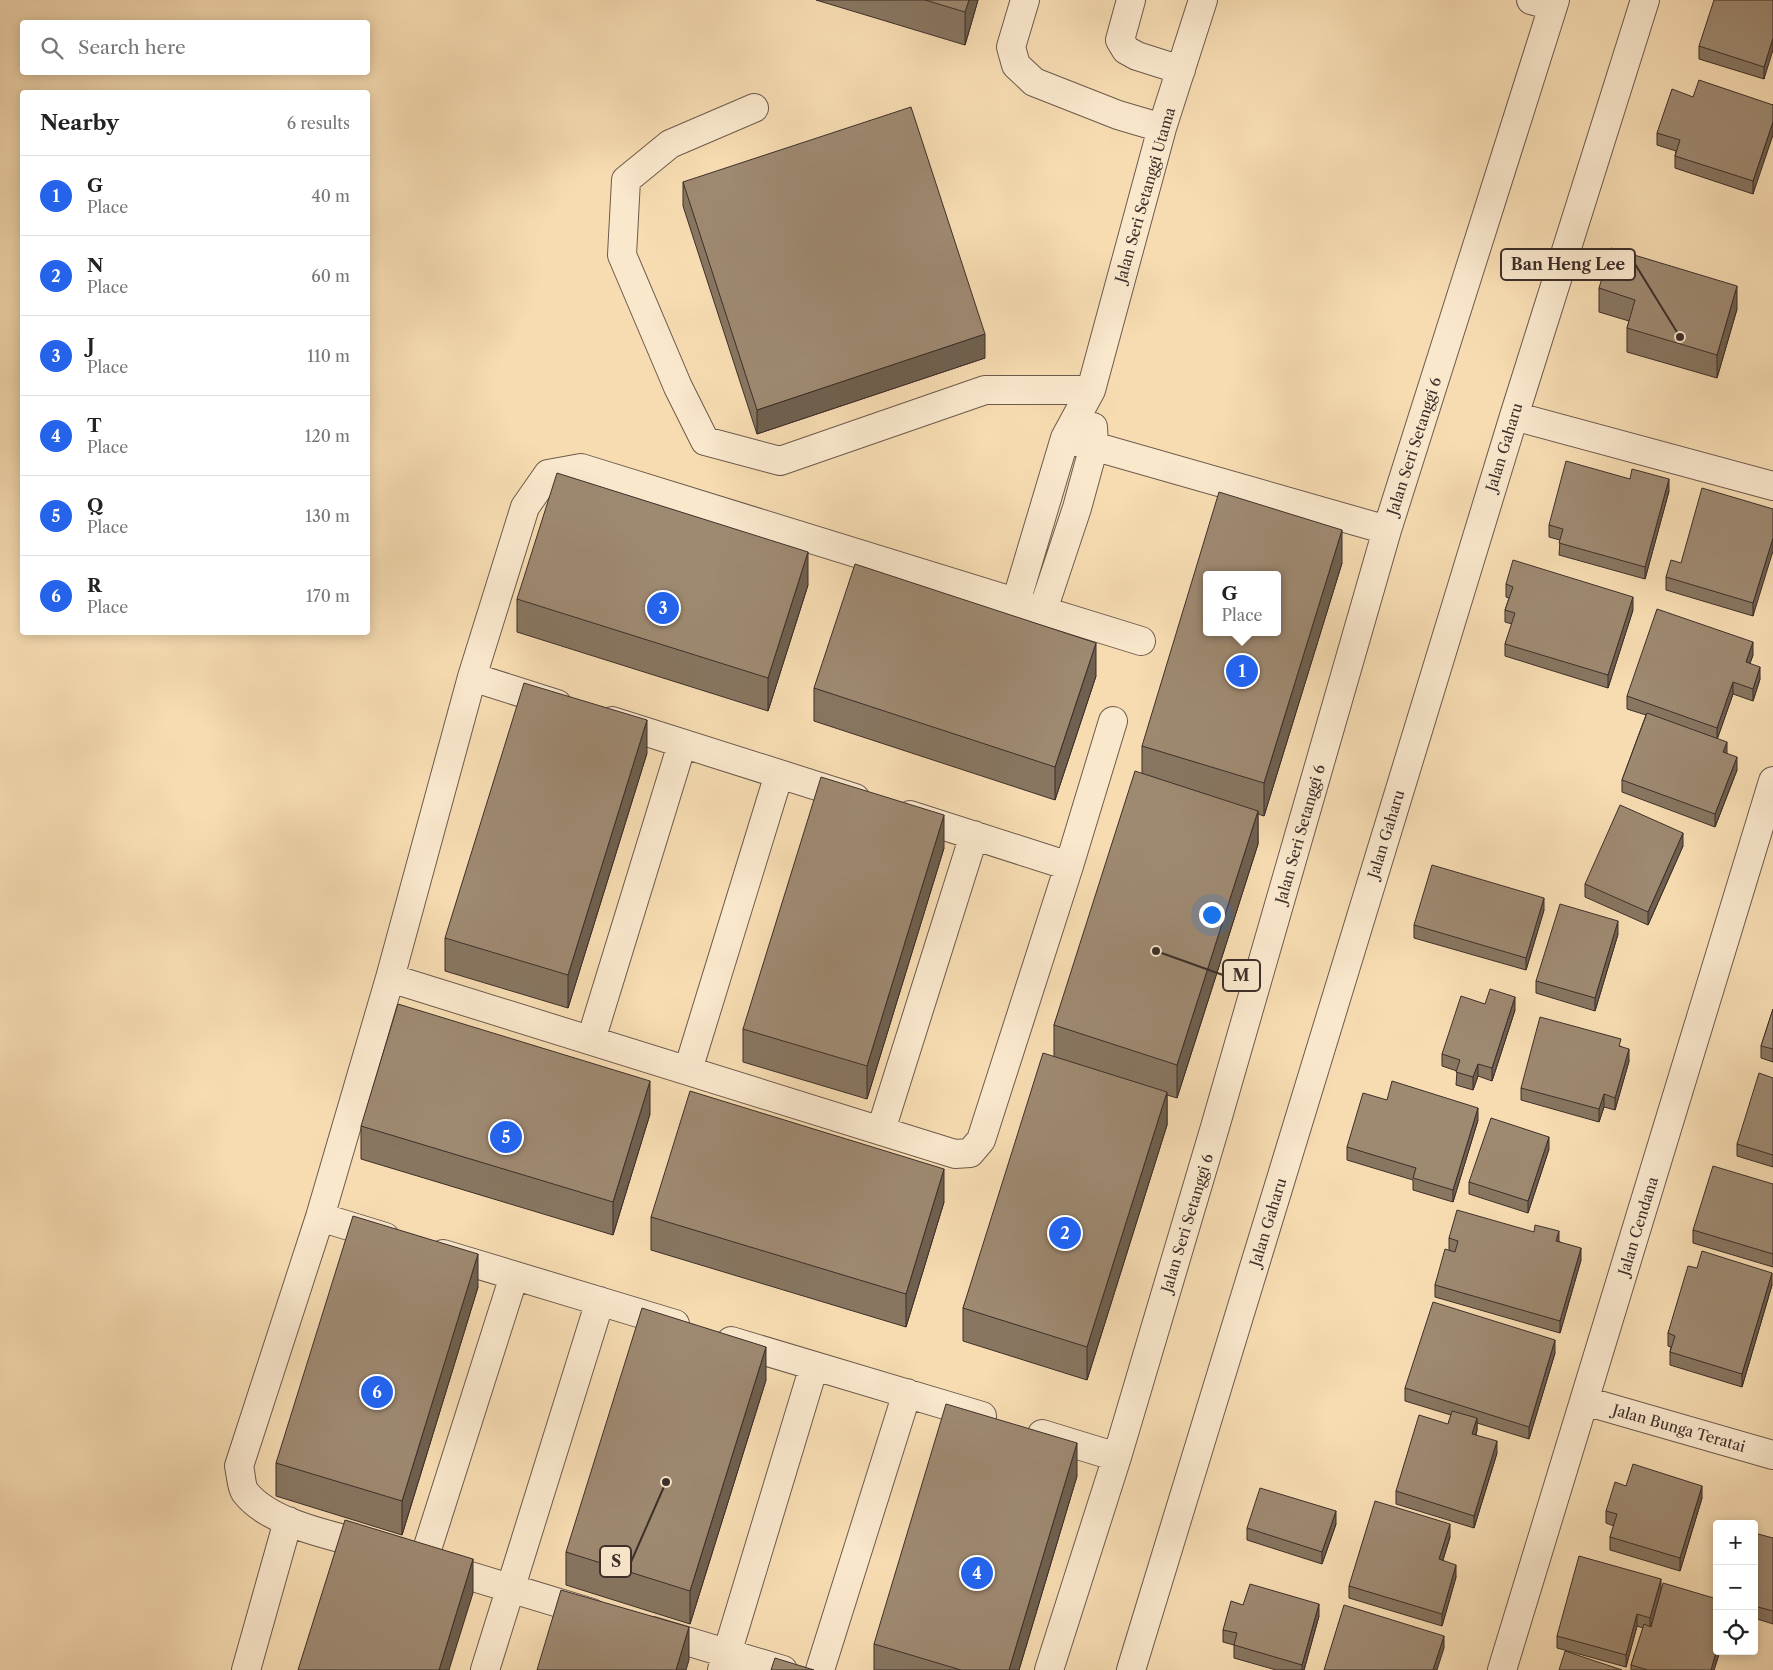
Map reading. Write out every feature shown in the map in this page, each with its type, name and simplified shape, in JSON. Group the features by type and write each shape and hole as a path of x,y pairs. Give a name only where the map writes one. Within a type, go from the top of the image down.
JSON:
{"street":[{"path":"1025,0 1011,47 1016,65 1034,82 1118,115 1162,128"},
{"path":"1132,0 1120,40 1126,50 1181,70"},
{"name":"Jalan Seri Setanggi Utama","path":"1016,602 1065,438 1091,390 1162,128 1203,0"},
{"name":"Jalan Gaharu","path":"1131,1670 1514,416 1645,0"},
{"name":"Jalan Seri Setanggi 6","path":"1049,1670 1117,1456 1215,1127 1387,530 1546,2"},
{"path":"754,108 670,144 626,180 622,255 678,387 705,441 780,461 985,390 1091,390"},
{"name":"Jalan Seri Setanggi Utama","path":"1043,610 1077,508 1094,446 1091,390"},
{"path":"1514,416 1773,486"},
{"path":"1065,438 1387,530"},
{"path":"783,1670 724,1662 622,1622 288,1521 260,1507 244,1491 240,1466 320,1217 390,978 472,677 525,507 548,474 581,468 1141,641"},
{"path":"472,677 1070,866"},
{"path":"390,978 955,1154 970,1153 981,1140 1070,866 1113,721"},
{"path":"591,1040 682,744"},
{"path":"688,1070 779,774"},
{"name":"Jalan Cendana","path":"1502,1670 1773,780"},
{"path":"881,1130 974,835"},
{"path":"320,1217 1117,1456"},
{"path":"423,1562 514,1276"},
{"path":"485,1670 508,1588 600,1301"},
{"path":"724,1662 814,1366"},
{"path":"820,1670 907,1393"},
{"name":"Jalan Bunga Teratai","path":"1585,1401 1773,1455"},
{"path":"246,1670 288,1521"}],"building":[{"path":"925,0 969,0 965,12"},
{"path":"1714,0 1773,0 1773,38 1764,67 1699,46"},
{"path":"1699,80 1773,105 1773,122 1753,181 1675,156 1680,140 1657,133 1672,89 1693,97"},
{"path":"911,107 985,334 757,410 683,182"},
{"path":"1611,248 1737,286 1717,355 1627,328 1635,300 1599,288"},
{"path":"1566,461 1630,479 1632,469 1669,479 1645,567 1559,543 1563,529 1549,525"},
{"path":"557,473 808,552 768,678 517,599"},
{"path":"1702,488 1773,509 1773,538 1753,603 1666,577 1671,560 1681,563"},
{"path":"1219,492 1342,530 1264,783 1142,746"},
{"path":"1513,560 1633,597 1608,675 1505,644 1515,613 1505,610 1513,587 1506,584"},
{"path":"855,564 1096,643 1055,767 814,688"},
{"path":"1657,609 1753,642 1746,662 1760,667 1753,689 1733,682 1717,728 1627,696"},
{"path":"524,683 647,720 568,975 445,938"},
{"path":"1647,713 1727,742 1723,752 1737,757 1715,814 1622,780"},
{"path":"1135,771 1258,811 1177,1065 1054,1025"},
{"path":"821,777 944,815 867,1066 743,1029"},
{"path":"1620,805 1683,833 1648,912 1585,884"},
{"path":"1432,865 1544,898 1526,958 1414,925"},
{"path":"1560,904 1618,921 1595,998 1536,981"},
{"path":"1490,989 1515,997 1492,1068 1478,1064 1473,1077 1456,1072 1460,1060 1442,1054 1461,996 1485,1004"},
{"path":"398,1004 650,1081 613,1202 361,1126"},
{"path":"1773,1009 1773,1049 1761,1046"},
{"path":"1540,1017 1621,1039 1619,1046 1629,1049 1615,1098 1604,1094 1599,1109 1521,1088"},
{"path":"1043,1053 1167,1092 1087,1347 963,1308"},
{"path":"1759,1073 1773,1078 1773,1155 1737,1144"},
{"path":"1392,1081 1478,1108 1453,1190 1413,1178 1416,1168 1347,1147 1363,1093 1387,1100"},
{"path":"690,1091 944,1169 906,1294 651,1217"},
{"path":"1491,1118 1549,1137 1528,1201 1469,1182"},
{"path":"1713,1166 1773,1184 1773,1254 1693,1230"},
{"path":"1457,1210 1534,1232 1535,1225 1559,1231 1556,1241 1581,1248 1560,1321 1435,1285 1445,1249 1455,1252 1458,1241 1449,1238"},
{"path":"353,1216 478,1254 402,1501 276,1463"},
{"path":"1702,1251 1772,1273 1742,1374 1670,1352 1675,1336 1668,1333 1688,1266 1697,1268"},
{"path":"1433,1302 1555,1340 1529,1427 1405,1388"},
{"path":"642,1308 766,1347 690,1591 566,1552"},
{"path":"946,1404 1077,1443 1009,1670 961,1670 874,1644"},
{"path":"1452,1411 1477,1418 1472,1434 1497,1441 1474,1516 1396,1491 1419,1415 1448,1424"},
{"path":"1633,1464 1702,1486 1680,1558 1610,1537 1617,1514 1606,1511 1615,1482 1626,1486"},
{"path":"1260,1488 1336,1511 1322,1552 1247,1528"},
{"path":"1375,1501 1450,1524 1439,1559 1456,1565 1442,1614 1349,1586"},
{"path":"345,1520 473,1559 439,1670 298,1670"},
{"path":"1758,1534 1773,1538 1773,1611 1758,1607"},
{"path":"1579,1556 1661,1579 1650,1618 1637,1614 1626,1655 1557,1636"},
{"path":"1663,1583 1713,1598 1713,1655 1715,1655 1711,1670 1648,1670 1631,1665 1644,1624 1651,1627"},
{"path":"1250,1584 1319,1604 1302,1665 1234,1645 1237,1633 1223,1630 1231,1601 1243,1605"},
{"path":"561,1590 689,1627 676,1670 537,1670"},
{"path":"1344,1605 1444,1636 1433,1670 1324,1670"},
{"path":"1565,1651 1622,1670 1559,1670"},
{"path":"775,1658 814,1670 771,1670"}],"place":[{"name":"Ban Heng Lee","path":"1680,337"},
{"name":"J","path":"663,608"},
{"name":"G","path":"1242,671"},
{"name":"M","path":"1156,951"},
{"name":"Q","path":"506,1137"},
{"name":"N","path":"1065,1233"},
{"name":"R","path":"377,1392"},
{"name":"S","path":"666,1482"},
{"name":"T","path":"977,1573"}]}
